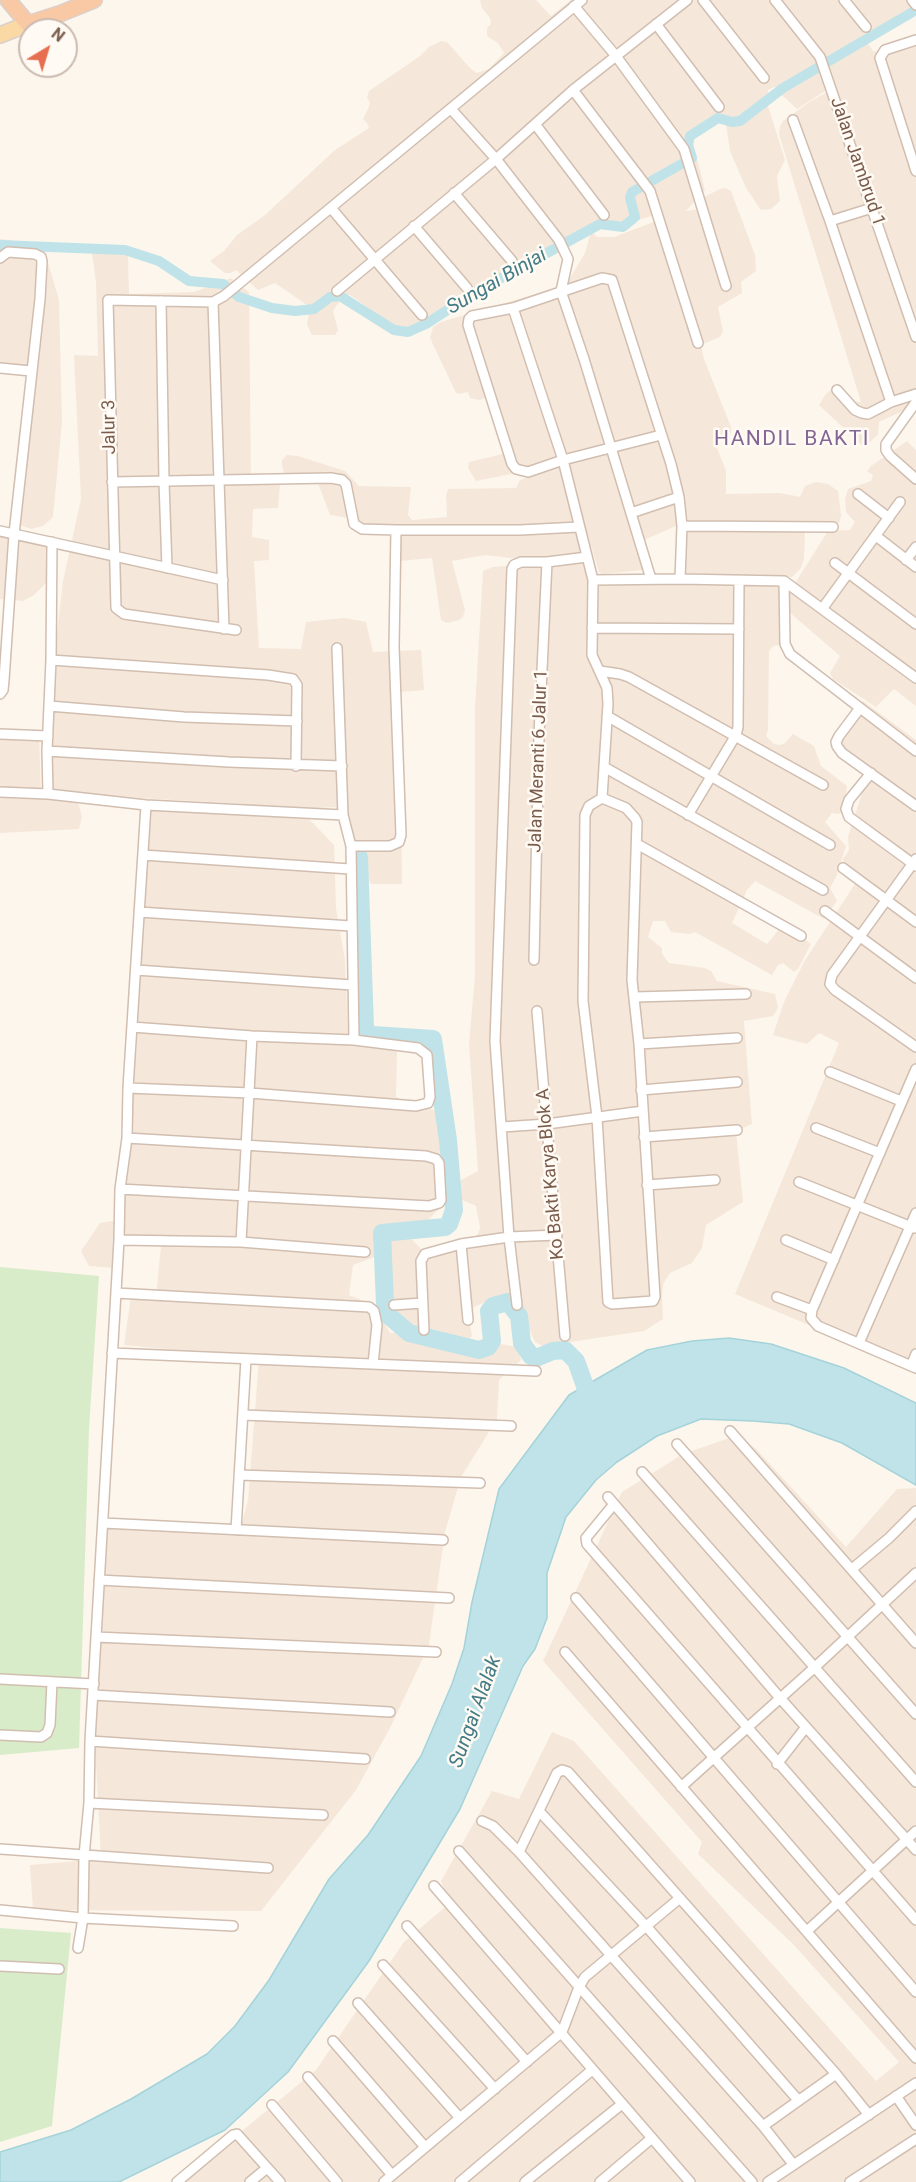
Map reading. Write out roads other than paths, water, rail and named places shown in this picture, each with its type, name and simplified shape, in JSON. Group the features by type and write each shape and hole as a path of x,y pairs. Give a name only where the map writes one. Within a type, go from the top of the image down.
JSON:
{"highway":[{"path":"47,18 94,0"},
{"path":"10,3 23,18"}],"main road":[{"path":"0,35 18,28"}],"street":[{"path":"337,291 496,159 573,90 687,0"},
{"path":"703,0 764,78"},
{"name":"Jalan Jambrud 1","path":"775,0 820,57 916,337"},
{"path":"844,0 866,27"},
{"path":"912,0 916,5"},
{"path":"167,568 161,301 213,302 224,296 578,3 684,149 726,286"},
{"path":"656,24 719,107"},
{"path":"916,40 885,50 880,58 916,171"},
{"path":"573,90 650,191 698,343"},
{"path":"451,109 496,159 559,240 568,259 561,291 651,579"},
{"path":"793,120 891,402"},
{"path":"535,124 604,215"},
{"path":"454,194 512,261"},
{"path":"331,208 422,315"},
{"path":"830,221 872,208"},
{"path":"414,226 467,288"},
{"path":"0,258 8,252 35,254 41,257 40,299 14,534 3,690 0,694"},
{"path":"661,435 563,460 528,472 516,469 512,464 468,322 472,316 513,308 602,278 612,280 661,435 679,497 682,526 680,579"},
{"name":"Jalur 3","path":"161,301 108,300 116,608 124,614 224,629"},
{"path":"213,302 224,629 236,630"},
{"path":"513,308 563,460 593,580 592,655 607,688 602,798"},
{"path":"0,368 31,371"},
{"path":"837,390 855,410 868,414 891,402 916,394"},
{"path":"916,402 886,444 886,450 890,456 916,479"},
{"path":"111,482 331,478 342,480 346,484 354,524 362,529 520,530 579,527"},
{"path":"858,494 889,518"},
{"path":"631,513 679,497"},
{"path":"822,609 900,502"},
{"path":"682,526 833,527"},
{"path":"351,846 395,845 399,842 401,835 394,647 396,530"},
{"path":"0,531 223,580"},
{"path":"876,536 916,567"},
{"path":"48,794 52,542"},
{"path":"906,560 916,547"},
{"path":"517,1305 509,1237 495,1041 512,570 521,562 547,562 587,557"},
{"name":"Jalan Meranti 6 Jalur 1","path":"534,960 539,735 547,562"},
{"path":"835,563 916,624"},
{"path":"593,580 784,581 916,678"},
{"path":"688,815 738,728 739,581"},
{"path":"784,581 787,650 797,661 916,751"},
{"path":"592,628 739,629"},
{"path":"337,648 343,814 351,846 354,1040"},
{"path":"51,660 268,675 293,679 297,685 296,766"},
{"path":"600,672 629,677 824,785"},
{"path":"49,706 183,717 297,721"},
{"path":"860,708 836,742 842,753 916,806"},
{"path":"607,716 830,845"},
{"path":"0,734 48,736"},
{"path":"47,751 296,766 342,766"},
{"path":"604,767 823,890"},
{"path":"871,773 849,800 846,809 849,817 915,863 832,975 830,984 835,990 916,1047"},
{"path":"0,792 48,794 146,805 343,814"},
{"path":"602,798 626,808 635,818 637,844 632,980 639,1044 655,1299 610,1304 608,1302 597,1118 583,1001 585,815 589,806 602,798"},
{"path":"78,1948 83,1918 84,1856 89,1803 90,1741 119,1240 120,1188 127,1138 128,1088 146,805"},
{"path":"637,844 801,936"},
{"path":"143,855 350,869"},
{"path":"843,868 916,922"},
{"path":"825,911 916,978"},
{"path":"139,912 351,926"},
{"path":"136,970 352,986"},
{"path":"635,997 746,994"},
{"name":"Ko Bakti Karya Blok A","path":"537,1011 565,1336"},
{"path":"128,1088 249,1093 416,1106 428,1104 430,1097 428,1062 424,1052 418,1048 354,1040 252,1036 132,1027"},
{"path":"241,1242 252,1036"},
{"path":"639,1044 737,1038"},
{"path":"916,1069 812,1310 811,1318 818,1326 914,1367 916,1354"},
{"path":"830,1072 901,1101"},
{"path":"641,1090 737,1082"},
{"path":"502,1127 548,1124 643,1111"},
{"path":"816,1128 879,1153"},
{"path":"644,1137 737,1130"},
{"path":"120,1188 429,1206 441,1200 439,1163 436,1159 426,1155 127,1138"},
{"path":"647,1185 715,1180"},
{"path":"799,1182 913,1228"},
{"path":"859,1343 913,1228 916,1213"},
{"path":"424,1330 422,1257 447,1246 509,1237 557,1234"},
{"path":"119,1240 241,1242 365,1252"},
{"path":"786,1240 834,1260"},
{"path":"461,1244 468,1320"},
{"path":"116,1293 369,1307 374,1311 377,1325 373,1364"},
{"path":"777,1298 812,1310"},
{"path":"394,1305 422,1303"},
{"path":"112,1353 536,1371"},
{"path":"236,1530 246,1359"},
{"path":"243,1415 511,1426"},
{"path":"730,1431 914,1638"},
{"path":"677,1444 916,1714"},
{"path":"642,1472 916,1782"},
{"path":"239,1475 480,1483"},
{"path":"916,1850 780,1698 611,1500 586,1538 586,1542 777,1764 916,1920"},
{"path":"852,1569 889,1538 916,1511"},
{"path":"103,1523 442,1540"},
{"path":"681,1787 916,1573"},
{"path":"99,1581 449,1598"},
{"path":"576,1598 916,1992"},
{"path":"96,1637 436,1652"},
{"path":"565,1652 916,2058"},
{"path":"0,1679 94,1684"},
{"path":"0,1735 40,1737 47,1733 50,1725 52,1682"},
{"path":"93,1695 390,1712"},
{"path":"777,1764 806,1726"},
{"path":"90,1741 365,1759"},
{"path":"519,1852 557,1773 562,1770 568,1772 836,2074 869,2115"},
{"path":"89,1803 323,1815"},
{"path":"539,1811 646,1926 798,2100"},
{"path":"482,1821 493,1826 519,1852 763,2126 794,2164"},
{"path":"807,1931 916,1831"},
{"path":"0,1849 268,1868"},
{"path":"459,1851 752,2182"},
{"path":"434,1886 690,2182"},
{"path":"308,2077 388,2179 562,2032 585,1977 680,1898"},
{"path":"0,1910 83,1918 234,1926"},
{"path":"407,1926 527,2062"},
{"path":"383,1965 495,2089"},
{"path":"0,1966 59,1969"},
{"path":"357,2003 460,2118"},
{"path":"333,2042 425,2147"},
{"path":"460,2182 592,2070"},
{"path":"763,2126 836,2074"},
{"path":"769,2182 916,2083"},
{"path":"896,2097 916,2125"},
{"path":"525,2182 622,2104"},
{"path":"272,2105 337,2182"},
{"path":"177,2182 235,2134 280,2182"},
{"path":"600,2182 652,2138"},
{"path":"850,2182 916,2139"},
{"path":"250,2182 267,2168"}],"water":[{"name":"Sungai Alalak","path":"729,1338 771,1344 844,1368 916,1403 916,1485 842,1443 789,1424 753,1421 701,1419 657,1436 617,1462 596,1480 566,1517 547,1573 547,1618 535,1649 523,1666 460,1809 369,1961 288,2072 225,2130 119,2182 0,2182 0,2152 71,2130 131,2099 207,2054 235,2026 269,1980 329,1879 368,1835 421,1756 452,1684 464,1648 472,1602 499,1489 569,1395 647,1350 692,1341"}],"waterway":[{"name":"Sungai Binjai","path":"0,245 125,250 159,261 189,281 223,284 239,297 272,308 295,311 314,309 330,297 340,296 394,330 408,332 426,324 472,294 600,224 623,227 635,217 630,198 632,192 692,158 688,145 690,136 718,118 732,122 740,121 783,88 916,10"},
{"path":"359,857 365,1028 369,1034 373,1035 433,1039 448,1140 454,1210 449,1224 445,1227 382,1233 385,1304 388,1315 409,1333 479,1350 488,1347 492,1341 489,1311 493,1306 508,1302 519,1316 522,1343 531,1356 536,1358 553,1351 565,1350 576,1361 585,1386 587,1408"}],"district":[{"name":"HANDIL BAKTI","path":"792,440"}]}
